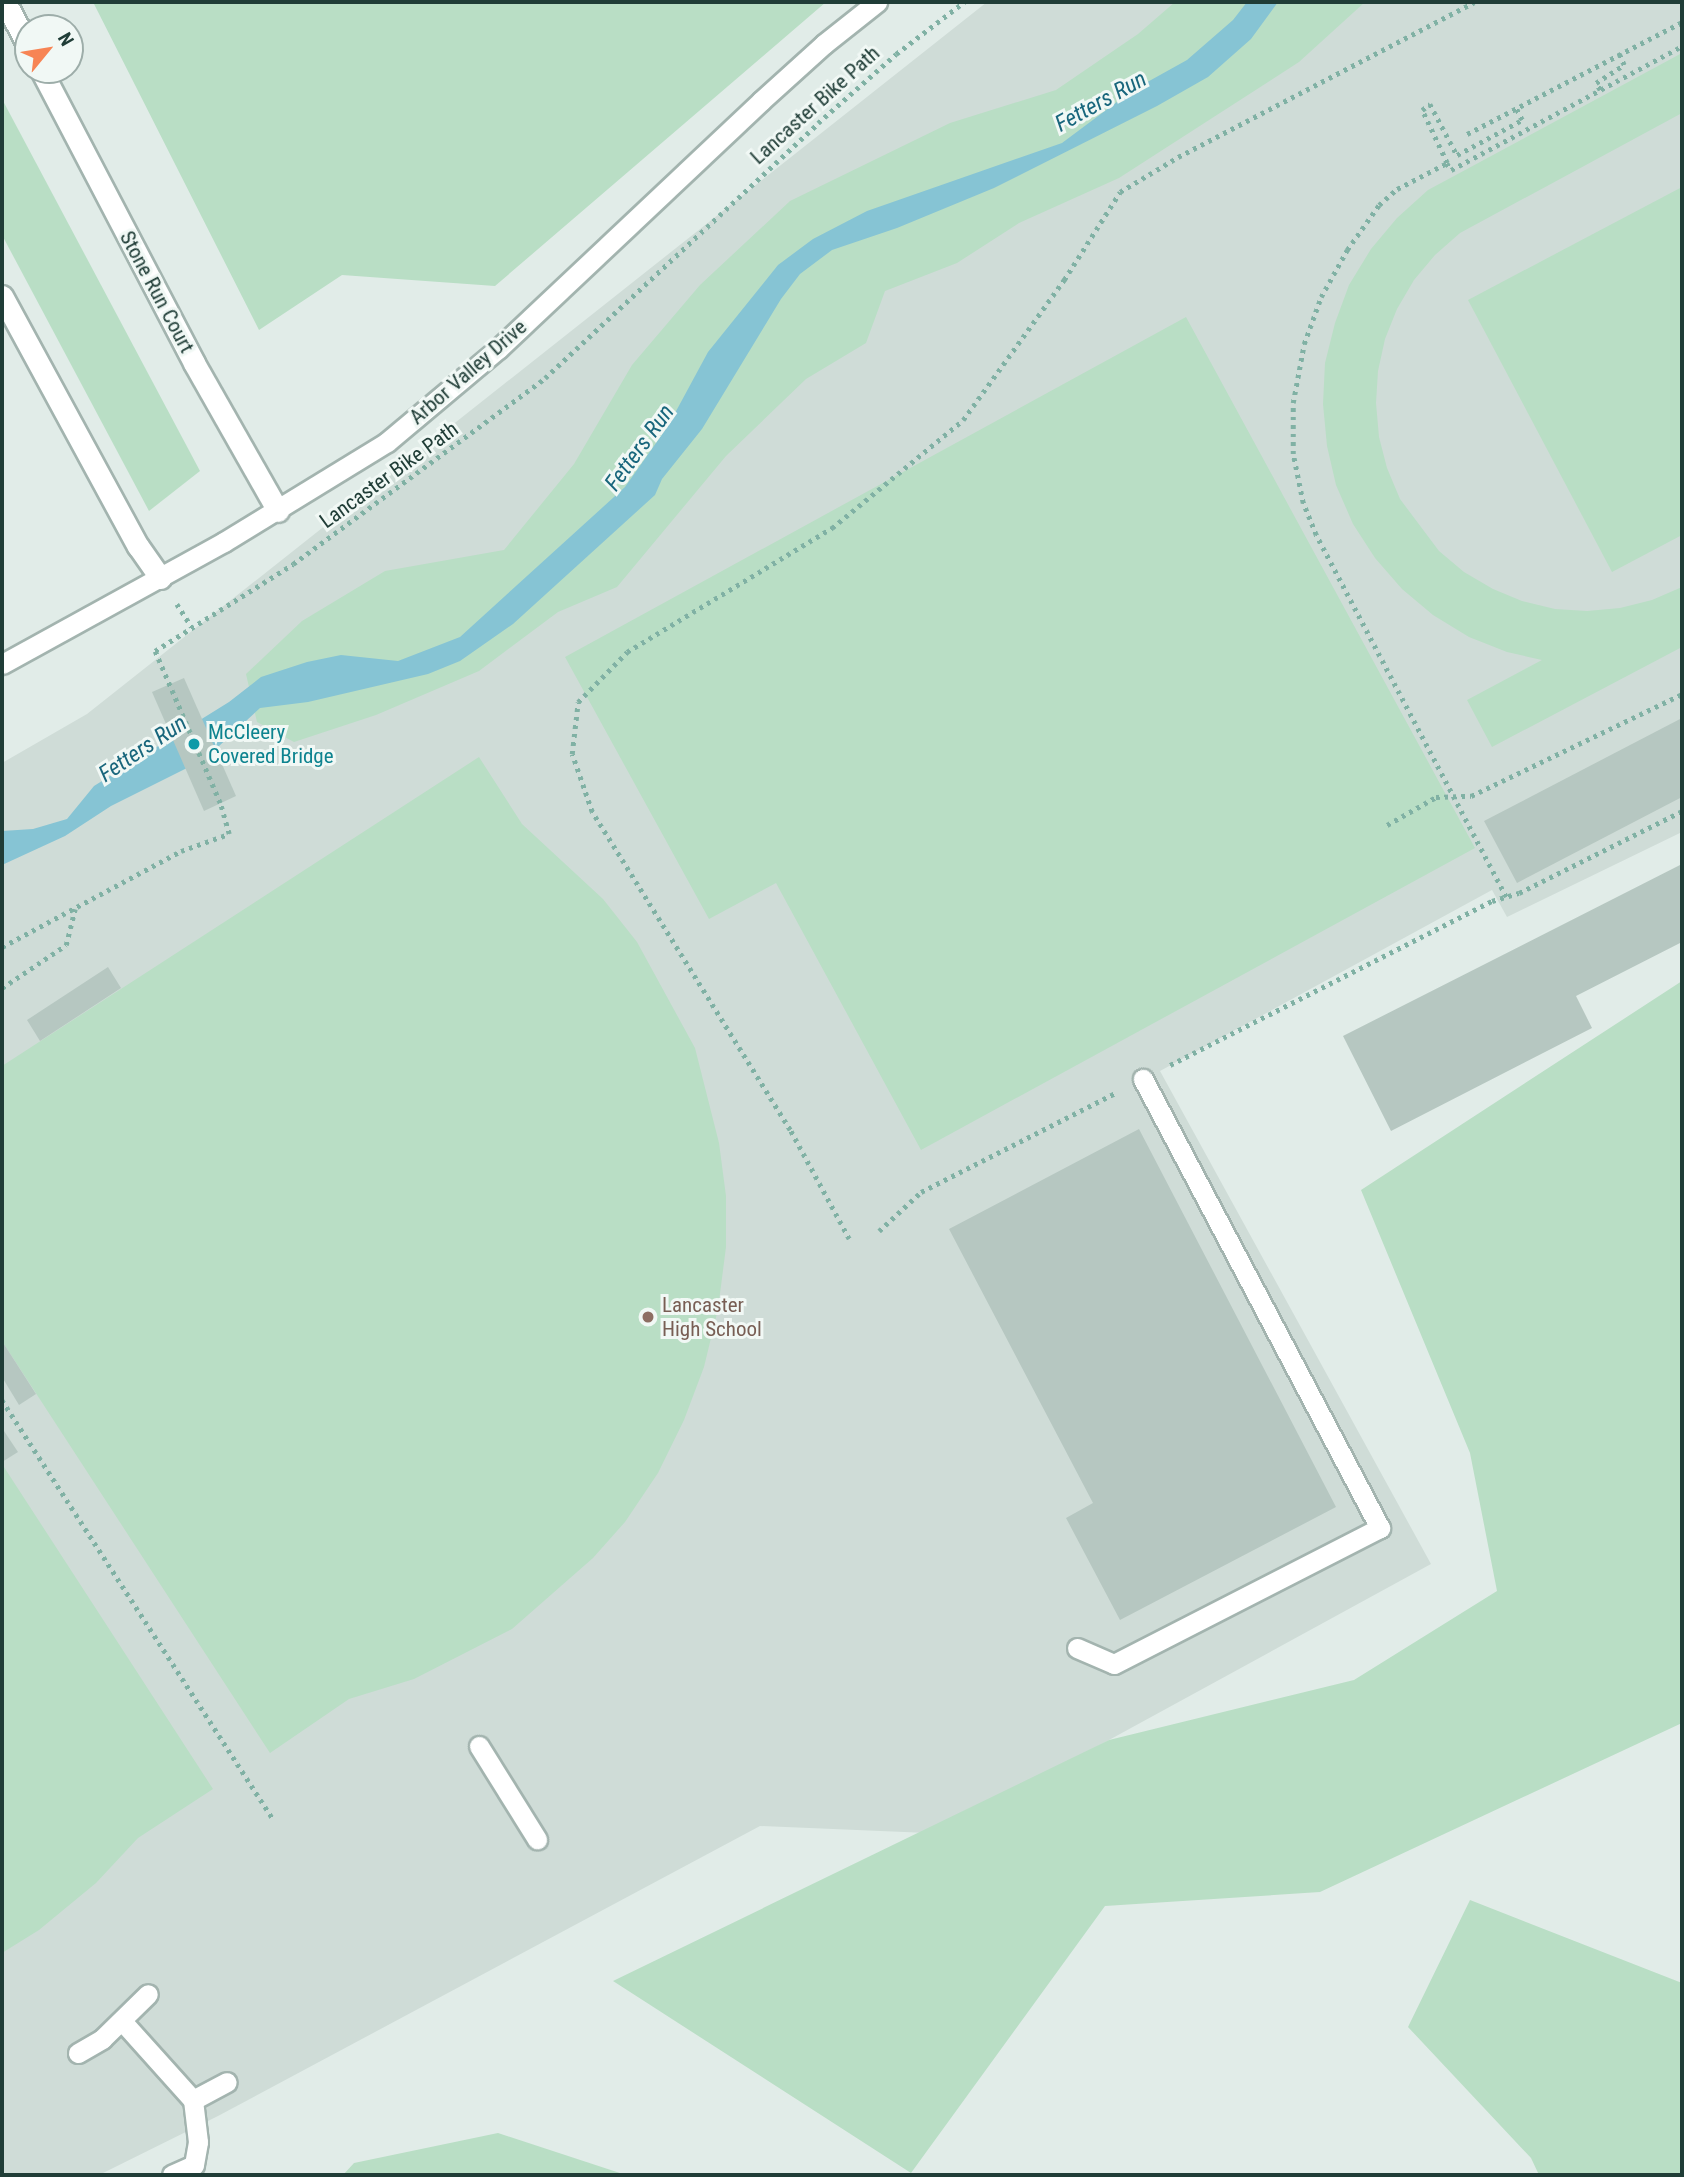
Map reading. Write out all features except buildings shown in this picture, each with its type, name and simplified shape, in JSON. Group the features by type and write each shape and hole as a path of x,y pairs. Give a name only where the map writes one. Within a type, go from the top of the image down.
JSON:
{"street":[{"path":"5,2 14,19"},
{"name":"Stone Run Court","path":"48,84 194,363 278,512"},
{"path":"2,296 138,546 160,578"}],"lane":[{"name":"Arbor Valley Drive","path":"2,664 278,512 387,442 498,349 788,76 877,2"},
{"path":"1077,1648 1114,1664 1380,1528 1143,1079"},
{"path":"479,1746 537,1839"},
{"path":"78,2053 102,2039 148,1994"},
{"path":"122,2021 192,2100 198,2142 194,2165 172,2175"},
{"path":"192,2100 226,2082"}],"path":[{"name":"Lancaster Bike Path","path":"2,947 181,851 229,835 220,803 155,651 293,564 545,378 807,132 897,54 964,2"},
{"path":"849,1239 790,1130 592,812 572,754 578,702 627,652 832,528 963,420 1064,280 1120,192 1178,157 1474,2"},
{"path":"1467,134 1682,22"},
{"path":"1516,108 1522,120 1457,155 1430,104 1422,110 1451,170 1682,46"},
{"path":"1600,90 1595,83 1624,65 1619,54"},
{"path":"1447,163 1397,189 1379,205 1346,250 1321,298 1304,344 1293,403 1293,441 1303,503 1316,536 1506,897"},
{"path":"1387,825 1436,797 1471,796 1682,694"},
{"path":"878,1231 921,1192 1492,901 1506,897 1682,811"},
{"path":"2,988 66,945 75,908"},
{"path":"2,1400 272,1818"}],"shaded area":[{"name":"Lancaster High School","path":"987,2 1682,2 1682,832 1507,917 1492,890 1160,1071 1431,1564 1109,1740 928,1833 760,1826 218,2116 99,2175 2,2175 2,763 87,714"}],"green space":[{"path":"93,2 826,2 495,286 342,275 259,330"},
{"path":"1175,2 1365,2 1299,62 1119,178 1019,223 957,263 885,291 866,343 806,379 726,456 617,587 558,612 479,671 376,715 294,742 257,722 246,674 302,621 385,571 504,550 574,464 632,365 700,285 790,201 950,123 1056,90 1138,34"},
{"path":"1682,53 1682,113 1460,233 1435,255 1414,280 1397,309 1385,339 1378,371 1376,403 1379,437 1387,468 1400,499 1439,551 1464,572 1493,589 1522,601 1555,609 1587,611 1620,608 1652,600 1682,587 1682,647 1492,747 1467,700 1542,660 1507,652 1469,637 1433,615 1402,589 1375,558 1353,524 1336,485 1327,446 1323,404 1325,363 1335,323 1349,285 1371,249 1397,218 1428,190"},
{"path":"2,99 200,471 149,511 2,235"},
{"path":"1682,187 1682,535 1612,572 1468,300"},
{"path":"1186,317 1475,848 921,1150 776,883 709,919 565,657"},
{"path":"479,757 522,824 603,899 637,942 695,1048 719,1143 726,1196 726,1247 718,1309 704,1367 684,1420 658,1473 625,1522 593,1558 512,1629 414,1679 349,1699 270,1753 2,1341 2,1066"},
{"path":"1682,981 1682,1723 1320,1892 1105,1906 911,2173 613,1981 1109,1740 1354,1680 1497,1591 1470,1453 1361,1190"},
{"path":"2,1464 213,1789 138,1838 96,1883 39,1930 2,1953"},
{"path":"1470,1900 1682,1983 1682,2175 1539,2175 1531,2158 1408,2027"},
{"path":"498,2133 626,2175 343,2175 354,2163"}],"water":[{"path":"1247,2 1278,2 1251,39 1208,77 1157,106 994,188 897,228 832,250 800,274 781,299 702,429 662,479 655,495 513,624 460,661 428,674 308,702 260,708 205,759 111,806 65,836 2,865 2,831 33,829 67,819 94,786 229,702 261,677 307,662 341,655 398,661 460,637 625,487 668,426 708,352 778,265 813,239 867,211 1062,143 1133,90 1187,60 1233,20"}],"place":[{"name":"McCleery Covered Bridge","path":"194,744"},
{"name":"Lancaster High School","path":"648,1317"}],"water label":[{"name":"Fetters Run","path":"1101,102"},
{"name":"Fetters Run","path":"640,448"},
{"name":"Fetters Run","path":"143,749"}]}
